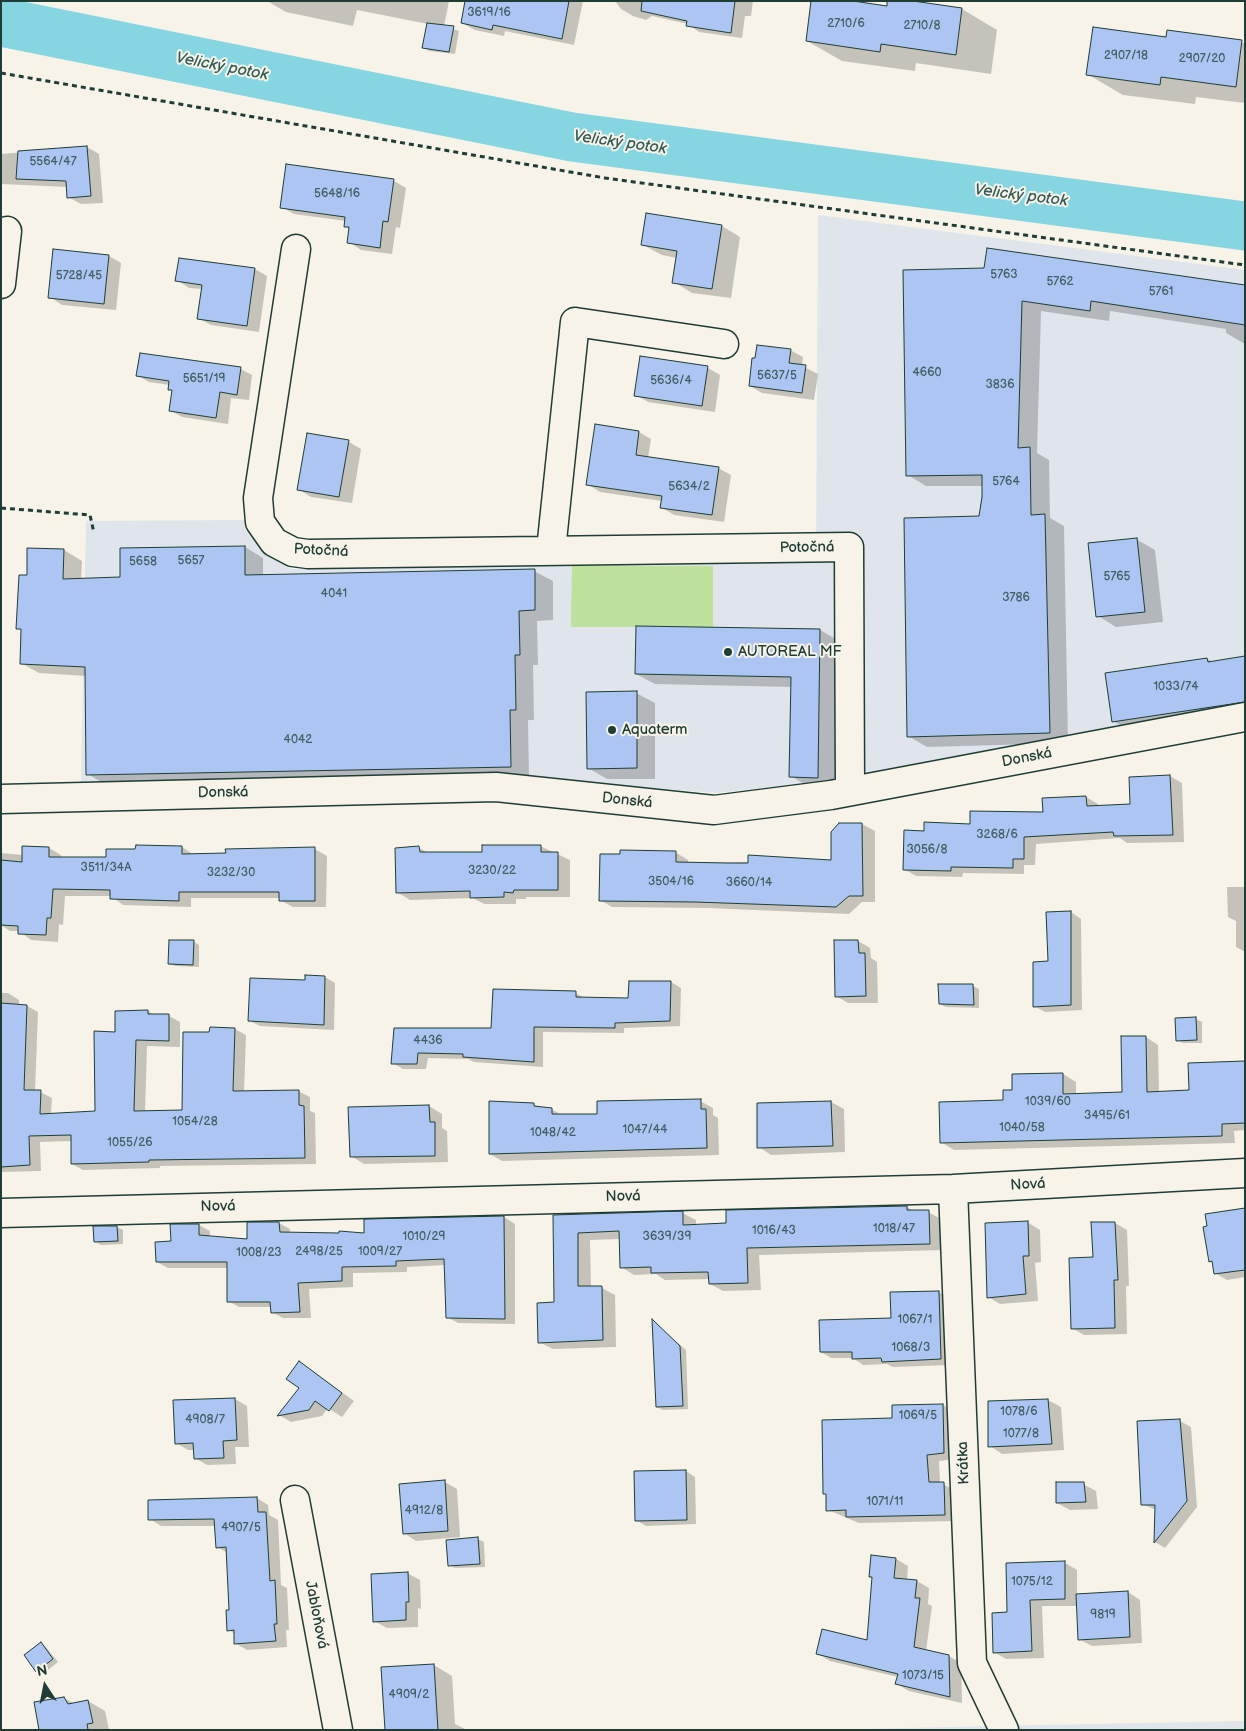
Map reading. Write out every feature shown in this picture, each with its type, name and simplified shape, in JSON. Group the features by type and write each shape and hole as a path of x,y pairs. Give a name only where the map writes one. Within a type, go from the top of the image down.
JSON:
{"street":[{"path":"1,284 7,231"},
{"name":"Potočná","path":"296,249 258,498 260,522 266,533 283,548 308,554 849,548 850,791"},
{"path":"551,550 575,322 724,344"},
{"name":"Donská","path":"1,799 496,787 714,810 850,791 1245,717"},
{"name":"Nová","path":"1,1213 953,1189 1245,1173"},
{"name":"Krátka","path":"953,1189 972,1663 1004,1730"},
{"name":"Jabloňová","path":"295,1500 338,1730"}],"path":[{"path":"1,73 605,178 1245,265"},
{"path":"1,508 90,515 94,533"}],"shaded area":[{"path":"818,215 1245,270 1245,709 822,783 716,793 525,778 81,788 86,521 246,520 291,569 816,561"},
{"path":"1245,1721 1245,1730 816,1730 1039,1725"}],"green space":[{"path":"572,566 713,566 713,627 571,627"}],"building":[{"path":"465,1 569,1 562,39 493,25 492,30 461,23"},
{"path":"642,1 735,1 731,33 686,26 687,21 641,11"},
{"path":"811,1 853,1 887,6 887,1 913,1 962,8 956,55 881,44 880,52 806,41"},
{"path":"427,23 454,26 449,52 422,48"},
{"path":"1093,27 1166,37 1167,30 1242,40 1236,87 1161,77 1160,85 1086,75"},
{"path":"87,146 91,196 67,198 66,181 16,179 18,151"},
{"path":"286,164 394,179 388,222 383,221 380,248 347,243 349,227 344,227 345,217 280,208"},
{"path":"646,213 722,225 712,289 672,283 677,251 641,245"},
{"path":"987,248 1245,285 1245,325 1091,301 1090,311 1022,301 1018,448 1030,447 1031,515 1045,514 1050,733 907,737 904,518 979,516 982,497 982,475 906,476 903,270 984,268"},
{"path":"53,249 109,255 104,304 48,298"},
{"path":"179,258 255,268 247,326 197,319 202,285 175,281"},
{"path":"757,345 791,349 789,363 806,365 802,393 749,386 752,358 755,358"},
{"path":"140,353 241,367 237,395 220,392 216,418 169,411 172,390 168,390 169,381 136,376"},
{"path":"640,356 708,366 702,406 634,396"},
{"path":"595,424 639,431 636,455 719,467 712,515 660,508 662,496 586,485"},
{"path":"307,433 349,440 339,497 297,490"},
{"path":"1137,538 1145,612 1096,617 1088,543"},
{"path":"245,546 245,575 535,569 535,610 519,611 520,655 515,655 516,710 510,710 511,767 86,775 85,667 20,664 21,629 16,629 19,575 27,575 27,548 64,549 63,579 120,577 120,548"},
{"name":"AUTOREAL MF","path":"636,626 820,629 818,778 789,777 791,677 635,674"},
{"path":"1245,656 1245,702 1112,722 1105,673 1207,658 1208,662"},
{"name":"Aquaterm","path":"637,691 637,768 587,769 586,692"},
{"path":"1170,775 1173,835 1114,836 1113,832 1024,837 1024,859 1013,859 1013,868 951,867 951,871 903,870 904,830 924,831 924,822 970,824 970,811 1043,812 1042,798 1086,796 1087,806 1130,804 1129,777"},
{"path":"839,823 862,823 863,896 849,896 836,907 599,901 600,854 620,854 620,850 676,851 676,862 748,863 748,855 831,860 831,832"},
{"path":"136,845 182,846 182,854 226,853 225,849 315,847 315,901 279,901 279,892 179,892 179,901 110,899 110,890 53,889 51,918 47,918 46,935 18,934 18,926 1,925 1,860 22,862 22,846 49,847 49,857 106,857 106,849 135,849"},
{"path":"482,845 541,845 541,852 558,852 558,890 514,890 513,893 504,892 504,897 470,898 470,891 396,893 395,848 419,846 420,852 482,852"},
{"path":"1071,911 1071,1005 1033,1007 1033,962 1048,961 1046,912"},
{"path":"169,940 194,940 193,965 168,964"},
{"path":"834,940 858,940 859,953 865,953 866,996 835,997"},
{"path":"305,975 325,976 324,1025 248,1021 250,978 305,980"},
{"path":"629,981 671,981 670,1021 615,1023 615,1028 534,1027 534,1062 463,1057 463,1054 418,1053 417,1064 391,1064 394,1028 491,1028 493,989 576,991 576,997 628,998"},
{"path":"938,984 973,984 974,1005 939,1004"},
{"path":"1,1003 27,1005 24,1090 41,1090 40,1114 95,1111 94,1031 115,1032 115,1011 148,1010 148,1014 169,1014 169,1041 136,1040 134,1111 182,1110 183,1032 209,1032 210,1027 235,1028 233,1091 299,1090 299,1105 304,1106 305,1158 149,1160 149,1162 71,1164 71,1135 29,1136 30,1165 1,1167"},
{"path":"1196,1017 1197,1040 1176,1041 1175,1018"},
{"path":"1121,1036 1146,1036 1147,1092 1189,1090 1188,1063 1245,1061 1245,1123 1222,1124 1222,1136 940,1143 939,1102 1003,1100 1003,1090 1012,1090 1012,1074 1063,1073 1063,1094 1122,1092"},
{"path":"701,1099 701,1109 706,1109 707,1148 489,1154 489,1101 534,1103 534,1106 552,1108 552,1114 597,1114 597,1101"},
{"path":"831,1101 833,1146 757,1148 757,1103"},
{"path":"429,1105 430,1122 435,1122 435,1156 350,1157 348,1107"},
{"path":"907,1206 907,1210 929,1210 930,1244 747,1248 748,1283 709,1284 708,1272 651,1273 651,1267 620,1268 619,1231 578,1233 578,1286 602,1286 603,1340 538,1343 537,1303 554,1302 553,1215 683,1211 683,1225 726,1223 726,1210"},
{"path":"1245,1208 1245,1270 1214,1274 1212,1261 1209,1262 1203,1227 1207,1226 1205,1214"},
{"path":"504,1216 505,1319 446,1318 444,1259 396,1261 396,1266 342,1267 342,1281 298,1283 300,1312 271,1313 270,1302 227,1302 227,1262 156,1262 155,1242 171,1241 170,1224 199,1224 199,1235 247,1239 247,1222 279,1222 280,1232 339,1233 339,1231 364,1233 364,1219"},
{"path":"1028,1221 1029,1256 1023,1256 1026,1294 987,1298 985,1223"},
{"path":"1091,1222 1115,1222 1118,1280 1114,1280 1115,1328 1071,1329 1069,1258 1093,1257"},
{"path":"93,1226 117,1226 118,1241 94,1242"},
{"path":"939,1291 941,1359 882,1362 881,1358 852,1359 852,1352 820,1352 819,1320 891,1318 890,1292"},
{"path":"652,1319 680,1346 683,1406 656,1407"},
{"path":"299,1361 342,1393 329,1411 315,1401 309,1410 277,1416 299,1388 286,1379"},
{"path":"235,1398 237,1440 223,1441 224,1458 194,1459 193,1443 175,1444 173,1400"},
{"path":"1048,1399 1052,1444 988,1447 988,1401"},
{"path":"943,1404 944,1453 927,1455 929,1482 944,1482 945,1515 846,1517 846,1510 826,1511 826,1494 823,1494 822,1420 892,1418 892,1405"},
{"path":"1180,1419 1187,1501 1154,1543 1155,1505 1141,1505 1137,1421"},
{"path":"686,1470 687,1520 635,1521 634,1471"},
{"path":"445,1480 448,1531 403,1534 399,1484"},
{"path":"1056,1482 1084,1482 1086,1502 1056,1503"},
{"path":"257,1497 258,1512 266,1512 270,1581 275,1580 277,1624 274,1624 276,1641 234,1644 234,1630 227,1631 226,1610 229,1610 226,1547 216,1548 214,1519 148,1520 148,1500"},
{"path":"478,1537 480,1564 448,1566 446,1540"},
{"path":"871,1555 896,1558 894,1578 917,1580 915,1598 920,1598 914,1647 949,1655 950,1697 895,1684 898,1674 816,1654 822,1629 867,1640 872,1577 869,1577"},
{"path":"1065,1561 1065,1599 1030,1600 1032,1651 993,1653 992,1613 1007,1612 1006,1563"},
{"path":"408,1572 409,1602 406,1602 406,1620 373,1622 371,1574"},
{"path":"1128,1591 1130,1637 1078,1640 1076,1594"},
{"path":"41,1642 53,1659 36,1672 24,1655"},
{"path":"434,1664 438,1730 385,1730 381,1667"},
{"path":"64,1697 68,1704 88,1700 93,1723 87,1724 88,1730 39,1730 34,1702"}],"waterway":[{"name":"Velický potok","path":"1,22 572,137 1245,226"}],"place":[{"name":"AUTOREAL MF","path":"728,652"},
{"name":"Aquaterm","path":"612,730"}]}
